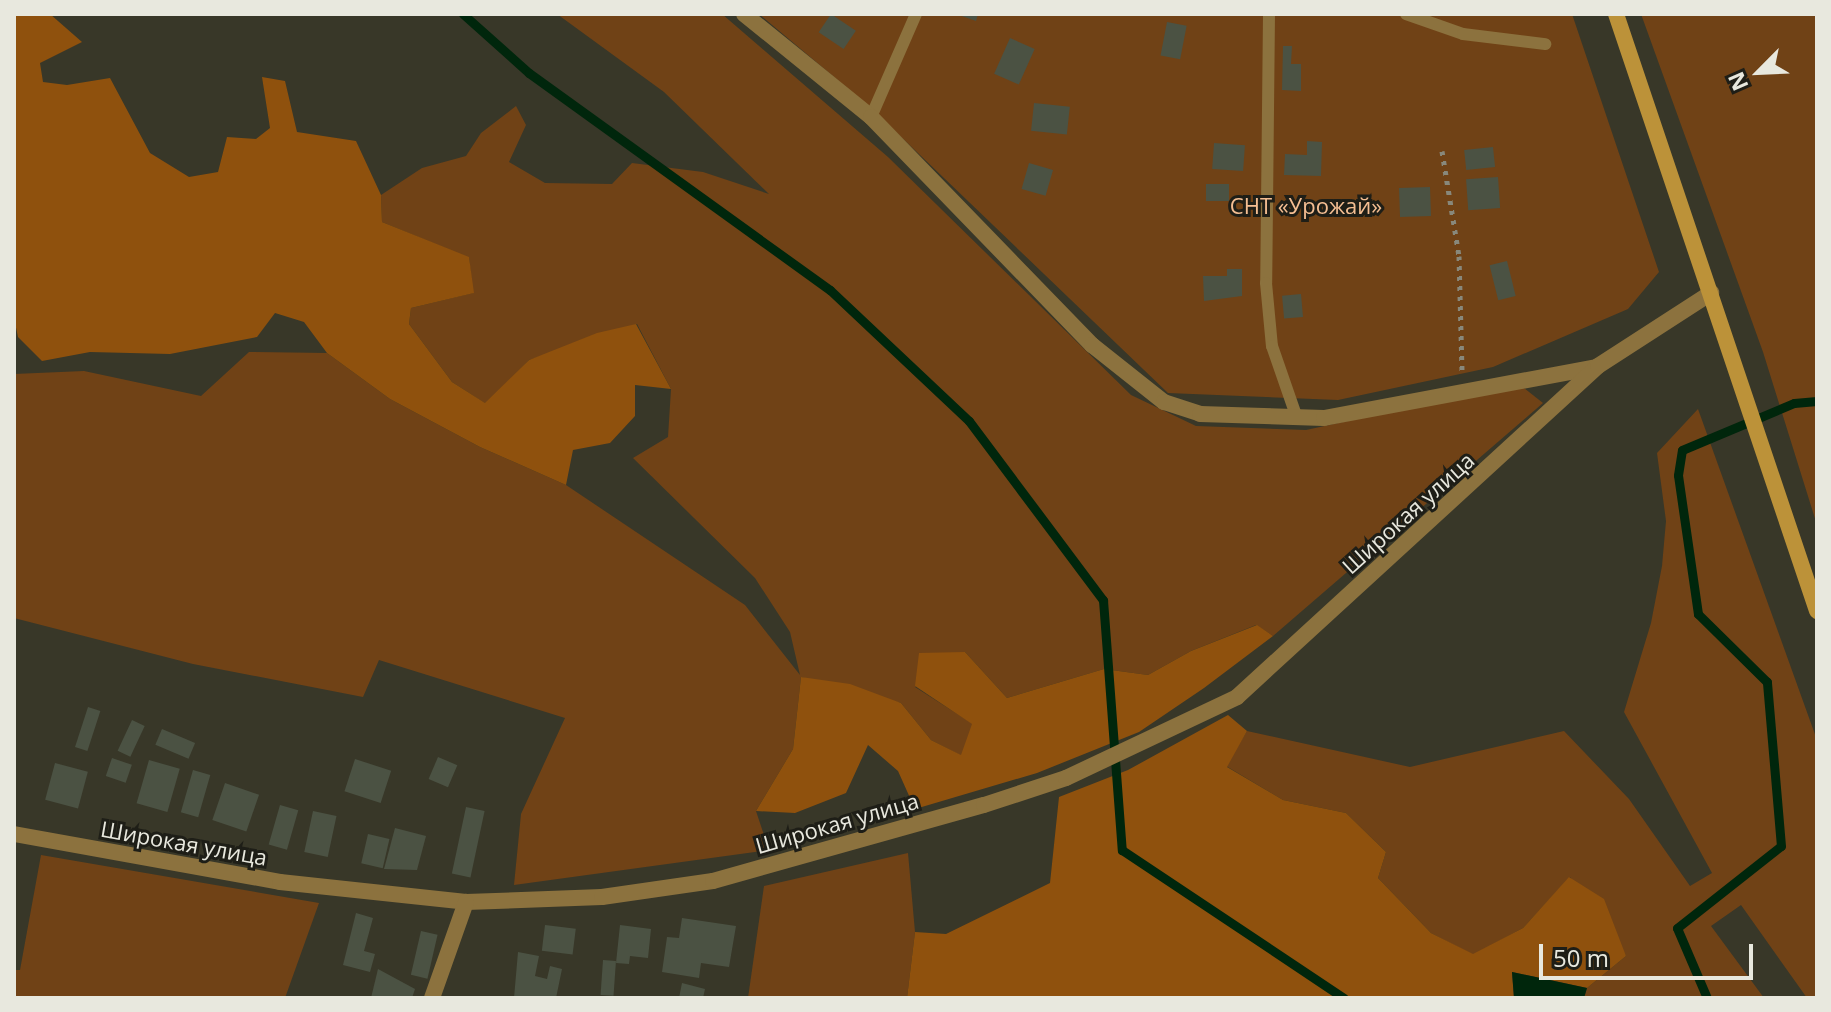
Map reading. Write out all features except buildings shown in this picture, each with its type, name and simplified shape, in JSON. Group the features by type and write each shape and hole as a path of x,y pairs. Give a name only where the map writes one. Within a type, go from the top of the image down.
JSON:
{"street":[{"path":"744,14 871,117 1128,378 1164,402 1200,414 1297,418 1463,396 1598,366 1711,293"},
{"path":"1616,14 1817,611"},
{"name":"Широкая улица","path":"14,834 280,882 466,902 602,897 713,881 984,805 1066,778 1150,741 1237,697 1548,416 1598,366"},
{"path":"432,998 466,902"}],"lane":[{"path":"871,117 916,14"},
{"path":"1269,14 1266,283 1272,346 1297,418"},
{"path":"1406,14 1463,34 1545,44"}],"path":[{"path":"1442,151 1459,256 1463,396"}],"green space":[{"path":"557,14 722,14 888,157 1131,395 1196,426 1306,430 1519,384 1543,403 1273,636 1256,625 1191,651 1148,675 1104,669 1007,698 965,652 915,687 973,724 962,756 931,740 901,703 801,677 793,749 756,811 769,850 514,885 521,814 565,718 379,660 363,697 193,664 14,618 14,374 84,371 201,396 249,352 327,353 390,399 480,447 566,485 745,605 800,675 790,632 755,578 633,458 668,437 671,389 637,324 529,360 486,404 452,382 409,324 411,308 473,293 469,258 382,222 381,195 422,168 466,156 481,133 516,106 526,125 509,162 545,183 612,184 632,163 703,172 769,194 664,92"},
{"name":"СНТ «Урожай»","path":"759,14 1572,14 1659,272 1628,309 1493,367 1338,400 1168,393 871,108"},
{"path":"1641,14 1817,14 1817,525 1763,352"},
{"path":"1698,409 1817,740 1817,998 1807,998 1741,905 1711,926 1764,998 1584,998 1587,988 1626,956 1570,877 1523,928 1473,955 1431,933 1378,878 1386,852 1346,813 1283,800 1226,766 1247,731 1410,767 1564,731 1629,799 1690,886 1712,873 1624,712 1651,623 1662,566 1666,521 1657,453"},
{"path":"908,853 915,932 907,998 748,998 764,886"},
{"path":"41,855 319,903 285,998 14,998 14,970 20,970"}],"shaded area":[{"path":"14,14 50,14 82,42 40,63 43,82 67,85 110,78 150,153 189,177 218,172 227,137 256,139 270,128 262,77 285,81 297,132 356,141 381,195 382,222 469,257 474,293 411,308 409,324 452,382 485,403 529,360 597,333 636,324 671,389 635,385 635,416 610,443 573,450 566,485 480,447 390,399 327,353 304,322 275,313 257,337 170,354 90,352 42,361 18,337 14,318"},
{"path":"1257,625 1273,636 1139,732 1037,773 915,809 898,771 868,745 846,793 795,813 756,811 793,749 801,677 850,684 901,703 931,740 961,755 972,724 915,686 919,653 965,652 1007,698 1104,669 1148,675 1191,651"},
{"path":"1228,715 1247,731 1227,767 1283,800 1346,813 1386,852 1378,878 1431,933 1473,954 1523,928 1569,877 1604,899 1626,956 1587,988 1512,972 1514,998 907,998 915,932 946,934 1050,883 1059,797 1128,770"},
{"path":"1512,972 1587,988 1584,998 1514,998"}],"waterway":[{"path":"463,14 529,73 830,290 969,421 1103,600 1122,850 1344,998"},
{"path":"1707,998 1677,928 1781,846 1767,682 1698,614 1678,475 1682,450 1794,403 1817,401"}]}
